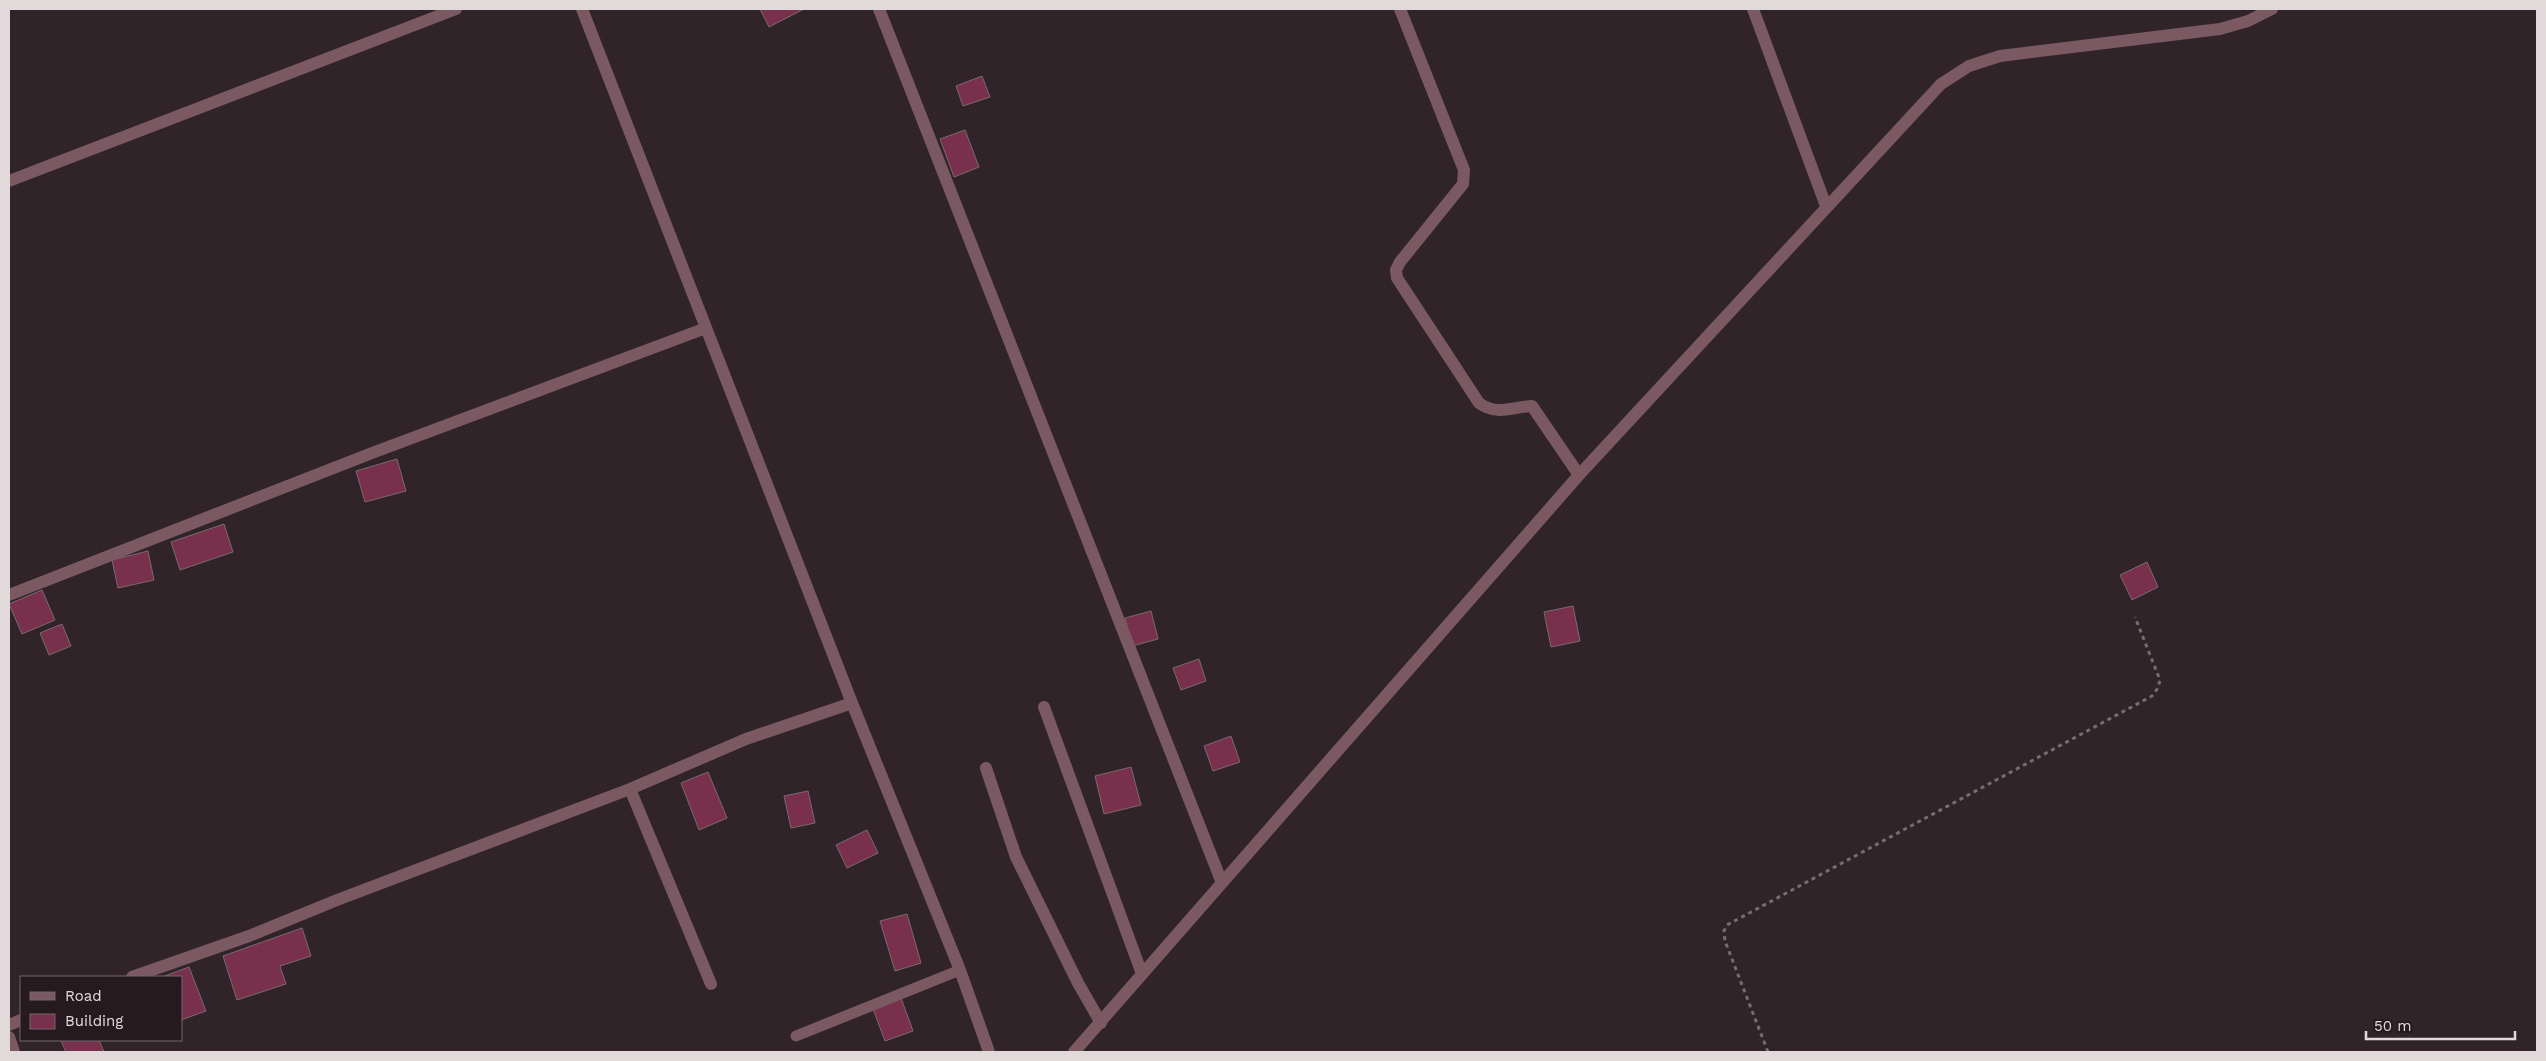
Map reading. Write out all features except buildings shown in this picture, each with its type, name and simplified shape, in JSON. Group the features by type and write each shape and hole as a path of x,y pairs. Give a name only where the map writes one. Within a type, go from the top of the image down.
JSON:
{"street":[{"path":"9,181 456,9"},
{"path":"582,9 852,703 960,970 989,1052"},
{"path":"879,9 1222,883"},
{"path":"1400,9 1464,170 1463,184 1400,262 1396,270 1397,278 1480,403 1488,409 1501,411 1532,406 1579,475"},
{"path":"1753,9 1826,206"},
{"path":"1074,1052 1579,475 1826,206 1941,84 1969,66 1984,60 2016,53 2220,29 2248,21 2272,9"},
{"path":"9,595 372,454 706,328"},
{"path":"135,976 250,936 337,900 630,789 746,739 852,703"},
{"path":"1044,707 1142,974"},
{"path":"986,768 1016,857 1078,983 1101,1023"},
{"path":"630,789 711,984"},
{"path":"9,1037 14,1052"}],"lane":[{"path":"796,1036 960,970"}],"path":[{"path":"1768,1052 1725,942 1724,931 1727,925 2152,696 2158,688 2160,680 2135,617"}]}
